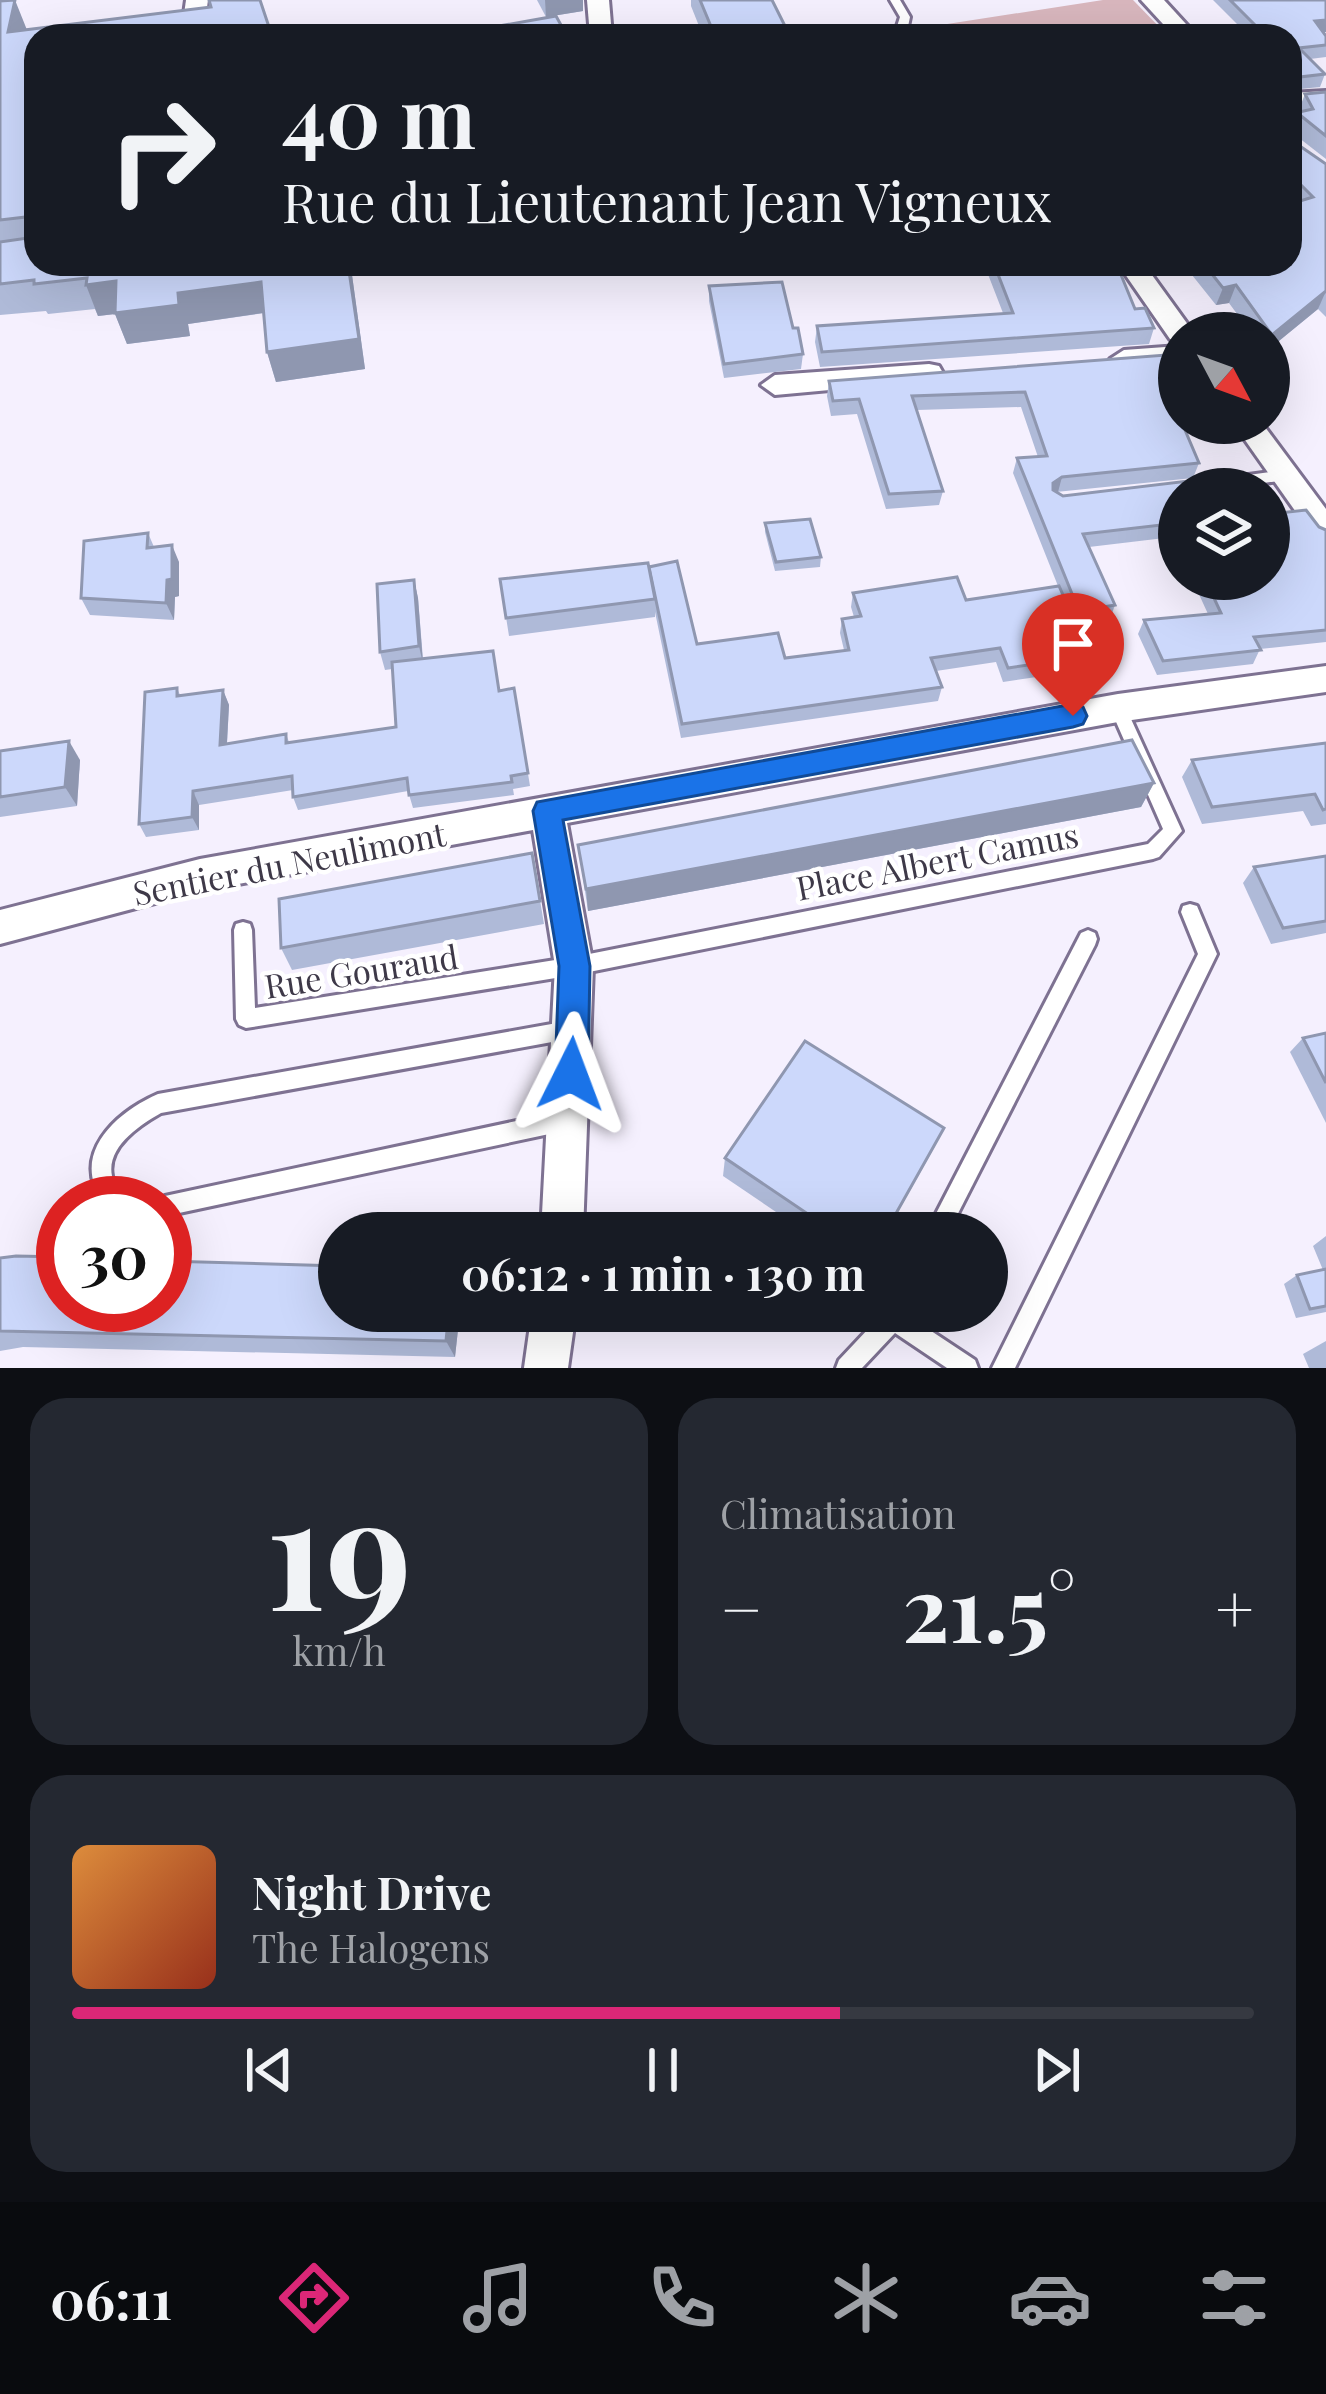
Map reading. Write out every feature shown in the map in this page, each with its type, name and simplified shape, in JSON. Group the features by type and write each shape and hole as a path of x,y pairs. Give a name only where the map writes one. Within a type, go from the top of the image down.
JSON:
{"street":[{"path":"1153,0 1175,24"},
{"path":"1140,276 1165,312"},
{"path":"1100,361 1158,357"},
{"path":"775,385 960,371"},
{"path":"1262,444 1281,468"},
{"path":"1290,481 1326,531"},
{"name":"Sentier du Neulimont","path":"0,927 200,875 1118,707 1326,679"},
{"path":"563,1212 574,1028 564,808"},
{"path":"546,1368 551,1332"}],"lane":[{"name":"Place Albert Camus","path":"574,966 1153,851 1173,830 1118,707"},
{"path":"1003,1368 1208,954 1190,912"},
{"name":"Rue Gouraud","path":"243,930 246,1019 574,966"},
{"path":"949,1212 1088,939"},
{"path":"102,1176 100,1162 106,1143 130,1118 158,1104 574,1028"},
{"path":"192,1200 568,1120"},
{"path":"847,1368 880,1332"},
{"path":"919,1332 967,1368"}],"shaded area":[{"path":"1103,0 1133,0 1156,24 947,24"}],"building":[{"path":"15,0 8,32 24,30 24,217 0,220 0,1"},
{"path":"209,0 260,0 268,24 73,24 211,7"},
{"path":"700,0 772,0 784,24 710,24"},
{"path":"1230,0 1326,0 1326,20 1315,21 1326,36 1326,45 1302,48 1302,24 1254,24"},
{"path":"556,16 560,24 510,24"},
{"path":"1302,51 1325,74 1302,77"},
{"path":"1326,92 1326,136 1302,117 1302,111 1313,109 1305,94"},
{"path":"1302,148 1326,164 1326,291 1290,320 1290,312 1255,312 1236,285 1223,288 1214,276 1302,276 1302,200 1313,197 1302,186"},
{"path":"24,239 24,276 350,276 359,339 267,352 261,282 178,293 179,305 115,313 116,281 86,285 87,278 0,284 0,242"},
{"path":"999,276 1121,276 1135,309 1145,308 1154,328 822,352 817,326 1013,313"},
{"path":"782,282 803,354 724,364 709,286"},
{"path":"1158,356 1158,444 1191,444 1199,463 1062,477 1053,483 1053,490 1063,496 1158,485 1158,525 1083,534 1115,605 1079,611 1017,458 1047,456 1025,392 912,396 943,491 889,494 859,399 833,401 829,381"},
{"path":"1306,510 1326,530 1326,630 1254,637 1261,650 1163,661 1144,620 1221,613 1215,600 1290,600 1290,512"},
{"path":"810,519 821,557 776,562 765,523"},
{"path":"148,533 147,548 172,545 166,603 81,598 84,541"},
{"path":"677,561 697,644 778,633 785,658 849,650 842,619 861,616 853,593 957,577 966,600 1059,586 1090,656 1008,668 1000,648 931,658 942,687 682,724 649,567"},
{"path":"648,563 655,599 506,618 500,579"},
{"path":"414,580 419,646 380,652 377,584"},
{"path":"493,651 499,691 514,688 528,773 511,776 512,782 409,795 407,778 293,797 292,776 193,791 192,817 139,824 145,692 177,688 177,696 223,690 220,745 286,734 286,743 396,727 392,662"},
{"path":"1132,740 1154,783 586,889 578,845"},
{"path":"69,741 65,787 0,797 0,751"},
{"path":"1326,743 1323,810 1315,794 1212,807 1192,760"},
{"path":"532,853 540,901 281,948 279,899"},
{"path":"1326,856 1326,921 1283,928 1254,867"},
{"path":"1326,1033 1326,1083 1303,1038"},
{"path":"805,1041 944,1128 897,1212 805,1212 725,1158"},
{"path":"36,1256 36,1332 0,1331 0,1258"},
{"path":"192,1262 318,1265 318,1332 447,1332 446,1341 45,1332 192,1332"},
{"path":"1326,1269 1326,1306 1310,1309 1297,1275"}],"route":[{"path":"571,1074 574,966 547,811 1073,716"}]}
